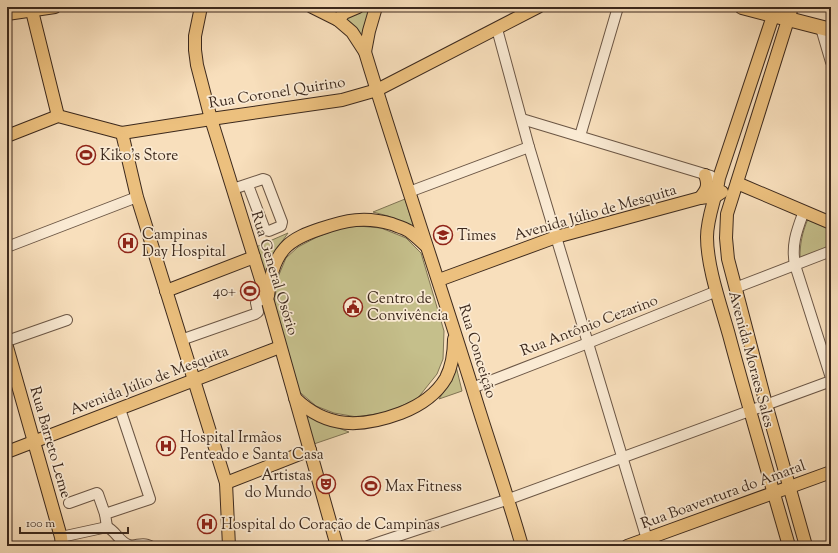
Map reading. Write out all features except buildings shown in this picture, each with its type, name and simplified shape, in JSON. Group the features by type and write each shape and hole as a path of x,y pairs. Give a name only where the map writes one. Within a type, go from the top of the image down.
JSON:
{"highway":[{"path":"742,7 790,13 826,29"}],"main road":[{"path":"7,14 31,9 55,7"},
{"name":"Rua General Osório","path":"201,7 195,36 197,65 211,119 267,299 337,546"},
{"path":"312,7 338,20 352,32 365,52"},
{"path":"338,20 344,13 356,7"},
{"path":"365,52 376,7"},
{"name":"Rua Coronel Quirino","path":"58,116 122,133 342,100 377,90 538,7"},
{"path":"7,136 58,116 31,9"},
{"name":"Avenida Moraes Sales","path":"775,11 719,178 716,196 708,223 707,237 710,263 717,291 789,546"},
{"name":"Avenida Moraes Sales","path":"790,13 727,214 726,238 728,259 735,288 806,546"},
{"name":"Rua Conceição","path":"365,52 426,246 439,280 472,388 509,500 522,546"},
{"path":"122,133 137,197 226,483 229,546"},
{"path":"700,198 707,188 708,182 705,175"},
{"path":"737,183 831,223"},
{"name":"Avenida Júlio de Mesquita","path":"439,280 556,237 700,198 716,196 737,183"},
{"path":"267,299 272,272 280,254 286,247 293,241 316,230 336,223 357,219 379,220 407,230 426,246"},
{"path":"166,291 254,257"},
{"path":"295,398 304,407 316,414 331,420 345,423 364,424 411,409 430,397 445,379 450,368 454,350 454,330"},
{"name":"Rua Barreto Leme","path":"7,347 61,543"},
{"name":"Avenida Júlio de Mesquita","path":"7,452 280,347"},
{"path":"226,483 310,450"},
{"name":"Rua Boaventura do Amaral","path":"627,546 648,542 831,472"}],"street":[{"path":"580,136 618,7"},
{"path":"497,29 529,147 648,542"},
{"path":"826,29 831,62"},
{"path":"522,119 719,178"},
{"path":"409,192 529,147"},
{"path":"233,189 265,179 278,209 282,222 281,226 266,231 265,230 248,185"},
{"path":"254,201 272,194"},
{"path":"7,247 137,197"},
{"path":"260,216 278,209"},
{"path":"368,546 509,500 831,379 795,265 793,254 793,243 804,211"},
{"path":"735,288 831,251"},
{"name":"Rua Antônio Cezarino","path":"472,388 717,291"},
{"path":"181,340 255,314 258,312 256,303 267,299"},
{"path":"7,341 67,320"},
{"path":"105,514 150,499 120,409"},
{"path":"69,503 97,493 105,514 107,527 126,544 144,544 150,546"},
{"path":"61,543 107,527"}],"shaded area":[{"path":"371,9 363,41 343,20 356,12"},
{"path":"405,199 414,228 388,216 373,212"},
{"path":"808,219 831,229 831,246 800,258 802,238"},
{"path":"358,226 381,228 406,238 421,253 444,331 443,359 437,374 417,399 388,412 357,417 334,413 316,406 295,388 273,310 278,277 286,258 298,247 319,236 341,228"},
{"path":"288,233 273,257 267,270 264,284 256,247"},
{"path":"456,366 462,391 439,399 450,382"},
{"path":"300,411 312,418 349,432 308,446"}],"place":[{"name":"Kiko's Store","path":"86,155"},
{"name":"Times","path":"443,235"},
{"name":"Campinas Day Hospital","path":"128,243"},
{"name":"40+","path":"250,291"},
{"name":"Centro de Convivência","path":"353,307"},
{"name":"Hospital Irmãos Penteado e Santa Casa","path":"166,446"},
{"name":"Artistas do Mundo","path":"326,484"},
{"name":"Max Fitness","path":"371,486"},
{"name":"Hospital do Coração de Campinas","path":"207,524"}]}
